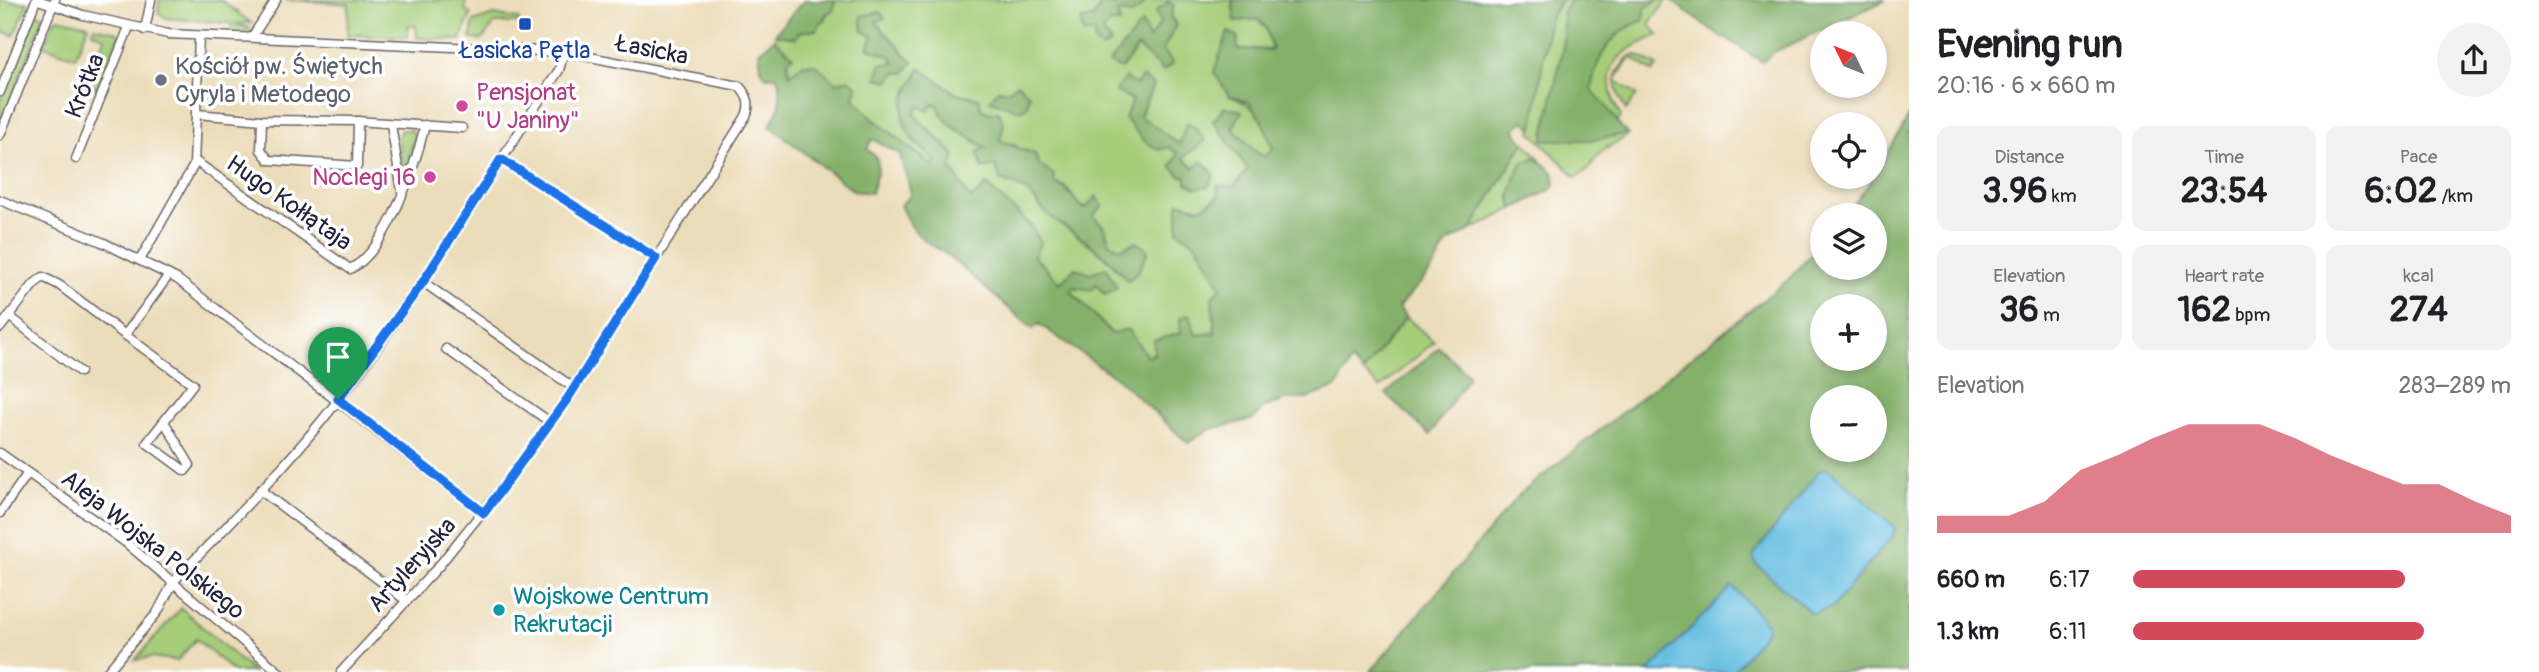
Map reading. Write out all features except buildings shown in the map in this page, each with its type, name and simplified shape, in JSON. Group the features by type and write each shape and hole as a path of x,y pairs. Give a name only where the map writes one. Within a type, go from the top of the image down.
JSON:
{"street":[{"path":"0,92 37,0 145,30 199,36 251,37 276,0"},
{"path":"145,30 150,0"},
{"path":"0,135 53,3"},
{"name":"Krótka","path":"76,159 129,27"},
{"path":"140,260 187,181 195,161 199,36"},
{"name":"Łasicka","path":"251,37 564,52 726,83 739,86 744,92"},
{"path":"107,672 157,613 174,581 260,489 338,399 423,282 559,70 564,52"},
{"name":"Artyleryjska","path":"341,672 484,513 574,388 746,116 750,108 744,92"},
{"name":"Hugo Kołłątaja","path":"197,114 262,120 358,121 462,128"},
{"name":"Hugo Kołłątaja","path":"262,120 261,150 269,160 357,166 358,121"},
{"path":"391,125 402,191"},
{"name":"Hugo Kołłątaja","path":"195,161 350,269 368,255 399,207 425,125"},
{"path":"501,159 656,258"},
{"path":"0,200 169,275 338,399 484,513"},
{"path":"125,335 169,275"},
{"path":"0,328 43,278 59,285 193,384 147,443 185,471 190,465 165,423"},
{"path":"423,282 574,388"},
{"path":"9,316 80,372"},
{"path":"446,349 550,422"},
{"name":"Aleja Wojska Polskiego","path":"0,453 117,535 279,672"},
{"path":"0,513 28,473"},
{"path":"260,489 407,601"}],"green space":[{"path":"0,0 28,3 14,36 0,30"},
{"path":"159,0 221,0 251,23 234,24 250,28 242,35 231,36 231,23 164,18 158,13"},
{"path":"285,0 466,0 465,9 471,14 460,40 417,38 416,26 408,26 408,37 347,35 349,4"},
{"path":"804,0 835,0 833,11 827,13 816,30 799,32 796,38 775,34"},
{"path":"835,0 1232,0 1235,21 1258,19 1266,28 1272,50 1238,49 1229,96 1247,104 1259,115 1273,149 1265,157 1256,152 1233,128 1213,121 1248,169 1234,187 1200,208 1178,202 1178,231 1196,243 1222,288 1212,296 1215,333 1195,335 1189,315 1181,318 1181,333 1147,357 1139,347 1112,334 1071,291 1073,287 1096,284 1106,294 1117,287 1107,269 1061,284 1033,256 1032,225 1011,211 987,185 971,199 950,168 954,154 914,115 919,106 938,105 951,126 978,143 988,154 1000,180 1028,193 1048,215 1102,254 1127,280 1138,272 1148,251 1136,242 1120,249 1109,243 1105,228 1093,216 1096,197 1085,209 1066,187 1054,183 1014,144 999,141 990,114 981,109 979,98 955,93 920,68 905,99 911,139 937,161 934,166 873,119 836,83 789,75 788,61 774,39 777,35 795,38 799,32 825,21 827,13 833,10"},
{"path":"1117,0 1145,0 1143,6 1132,14 1117,12 1120,23 1111,23 1103,30 1111,43 1102,49 1094,41 1095,33 1083,33 1081,20 1093,18 1102,2 1114,6"},
{"path":"1232,0 1561,0 1549,20 1533,128 1524,121 1514,130 1524,142 1471,230 1448,242 1431,271 1398,308 1406,317 1363,372 1351,361 1337,387 1306,399 1290,399 1265,407 1253,419 1208,430 1188,443 1118,379 1039,324 1033,329 941,250 921,238 900,205 910,196 900,154 872,139 867,149 877,158 878,169 871,193 854,191 770,126 780,105 780,81 776,76 766,77 761,69 759,52 774,39 793,56 788,61 789,75 803,64 815,64 836,83 849,79 857,86 854,99 873,119 933,166 936,161 910,134 903,119 906,95 920,68 955,93 979,98 981,109 990,113 998,111 1004,123 1000,141 1035,154 1039,165 1054,175 1054,183 1064,188 1085,209 1096,197 1103,206 1093,216 1105,228 1109,243 1120,249 1136,242 1148,250 1138,272 1128,281 1103,255 1048,215 1028,193 1000,180 996,166 983,169 977,152 986,148 951,125 938,105 932,104 928,111 919,106 914,115 955,155 951,168 971,199 987,185 1030,226 1041,242 1034,256 1060,283 1075,268 1090,273 1106,268 1117,287 1105,295 1096,284 1092,290 1073,287 1071,291 1112,334 1127,329 1147,356 1154,354 1154,340 1181,333 1180,318 1190,315 1196,335 1215,333 1212,296 1222,288 1196,243 1178,231 1178,202 1200,208 1219,197 1217,186 1234,187 1248,169 1213,121 1225,107 1242,111 1233,128 1256,152 1265,157 1273,149 1263,123 1249,102 1229,96 1214,72 1228,32 1237,36 1238,49 1272,50 1266,28 1258,19 1235,21"},
{"path":"1561,0 1667,0 1649,24 1659,35 1621,56 1610,75 1610,87 1621,117 1617,123 1628,135 1600,153 1587,170 1576,177 1531,132 1549,20"},
{"path":"1571,0 1659,0 1645,8 1644,20 1623,31 1607,46 1593,78 1591,90 1627,134 1591,140 1543,140 1563,47 1563,11"},
{"path":"1671,0 1886,0 1841,21 1810,21 1810,35 1774,52 1762,62 1725,37 1723,39"},
{"path":"1168,2 1174,5 1171,16 1176,25 1163,50 1173,63 1163,71 1138,47 1121,69 1109,63 1142,23 1149,39 1161,22 1156,11"},
{"path":"880,12 885,18 876,22 913,62 904,73 895,73 889,81 877,78 881,64 895,63 890,56 868,48 873,36 863,31 861,16"},
{"path":"36,13 44,16 0,126 0,101"},
{"path":"494,15 519,19 519,23 495,23 482,40 471,39 473,22"},
{"path":"58,18 89,25 75,57 44,46 54,21"},
{"path":"94,27 117,32 119,37 97,88 87,84 105,37 92,32"},
{"path":"1637,55 1657,66 1653,72 1631,57 1615,80 1618,70 1630,56"},
{"path":"1142,77 1153,85 1140,116 1179,144 1187,123 1196,128 1205,141 1183,158 1194,168 1202,161 1214,174 1209,186 1196,188 1187,183 1185,175 1182,177 1171,166 1178,154 1169,147 1159,150 1144,141 1125,118 1132,100 1115,91 1125,78 1136,85"},
{"path":"1615,80 1637,95 1626,110 1618,94"},
{"path":"1017,83 1029,94 1027,107 1018,110 990,100 998,90 1010,90"},
{"path":"1909,116 1909,672 1370,672 1520,494 1788,280 1810,256 1810,280 1887,280 1887,203 1855,203 1865,189 1887,189 1887,154"},
{"path":"401,130 411,130 415,135 404,176 398,137"},
{"path":"1524,142 1540,159 1509,197 1513,209 1471,230"},
{"path":"1535,157 1553,172 1555,184 1550,190 1513,209 1511,191 1522,163"},
{"path":"1406,317 1434,342 1380,388 1363,372"},
{"path":"1439,347 1469,376 1430,435 1386,394"},
{"path":"181,608 253,672 234,672 196,639 177,661 152,657 135,660"}],"water":[{"path":"1827,468 1895,527 1893,535 1833,607 1812,614 1756,564 1753,556 1819,471"},
{"path":"1732,586 1768,625 1733,672 1648,672"}],"place":[{"name":"Łasicka Pętla","path":"525,24"},
{"name":"Kościół pw. Świętych Cyryla i Metodego","path":"161,80"},
{"name":"Pensjonat \"U Janiny\"","path":"462,106"},
{"name":"Noclegi 16","path":"430,177"},
{"name":"Wojskowe Centrum Rekrutacji","path":"499,610"}],"route":[{"path":"501,159 656,258 568,398 484,513 338,399 423,282 501,159"}]}
